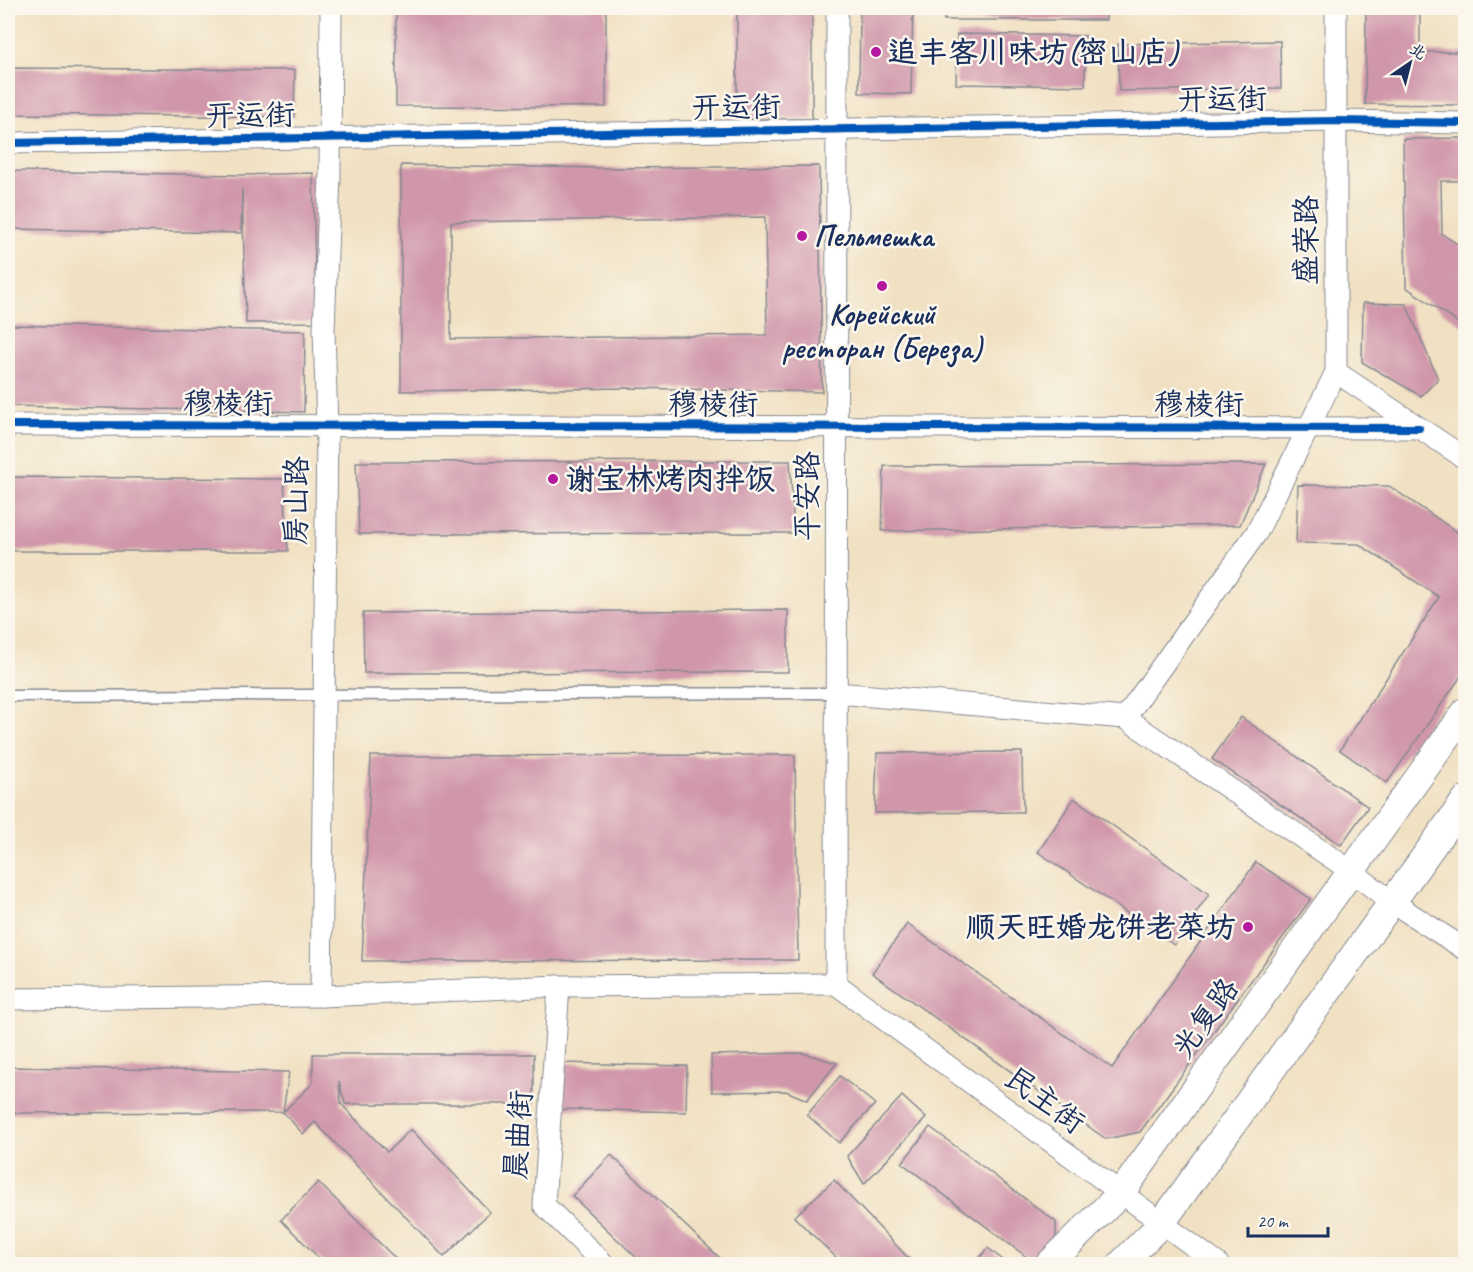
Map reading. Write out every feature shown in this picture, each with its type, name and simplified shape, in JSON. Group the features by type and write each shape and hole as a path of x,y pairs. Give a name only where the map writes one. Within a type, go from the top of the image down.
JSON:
{"street":[{"name":"房山路","path":"321,996 327,427 324,329 332,8"},
{"name":"平安路","path":"836,984 837,8"},
{"name":"盛荣路","path":"1336,8 1336,372"},
{"name":"开运街","path":"8,143 1336,121 1466,123"},
{"path":"1125,718 1257,532 1336,372 1466,459"},
{"name":"穆棱街","path":"8,425 1419,428"},
{"path":"837,693 1125,718 1351,871 1392,902 1466,950"},
{"name":"光复路","path":"1049,1264 1121,1193 1466,711"},
{"path":"1121,1264 1161,1224 1466,799"},
{"path":"8,999 321,996 559,986 836,984"},
{"name":"民主街","path":"836,984 1218,1264"},
{"name":"晨曲街","path":"559,986 544,1205 604,1264"}],"lane":[{"path":"8,696 837,693"}],"building":[{"path":"396,8 606,8 606,107 396,106"},
{"path":"737,8 812,8 812,119 737,119"},
{"path":"860,8 913,8 911,94 859,93"},
{"path":"944,8 1106,8 1106,20 944,20"},
{"path":"1366,8 1420,8 1420,52 1466,52 1466,105 1365,104"},
{"path":"957,34 1086,36 1085,86 956,84"},
{"path":"1280,41 1281,88 1119,91 1118,44"},
{"path":"8,68 295,70 294,117 8,114"},
{"path":"1466,138 1466,181 1441,181 1442,234 1466,250 1466,328 1406,287 1403,139"},
{"path":"401,165 611,168 819,166 822,392 629,388 401,391","holes":["765,217 767,335 451,339 451,222"]},
{"path":"8,171 242,175 313,173 316,322 246,323 242,189 241,233 8,229"},
{"path":"1363,303 1406,304 1438,379 1421,396 1362,362"},
{"path":"8,325 305,331 304,412 8,406"},
{"path":"790,461 794,533 359,534 356,462"},
{"path":"1266,464 1240,525 882,531 884,466"},
{"path":"8,477 284,479 288,551 8,551"},
{"path":"1298,485 1389,486 1466,538 1466,669 1387,783 1340,750 1439,597 1359,544 1296,543"},
{"path":"788,610 788,672 364,673 363,613"},
{"path":"1241,717 1368,807 1341,845 1212,759"},
{"path":"1022,752 1023,812 875,813 877,753"},
{"path":"795,755 798,960 362,961 371,756"},
{"path":"1074,798 1209,894 1174,945 1038,852"},
{"path":"1256,862 1311,899 1140,1132 1106,1139 872,973 907,924 1112,1068"},
{"path":"803,1053 837,1063 807,1100 786,1091 712,1092 711,1055"},
{"path":"313,1054 534,1054 534,1104 345,1104 339,1081 341,1104 387,1152 411,1129 490,1212 444,1257 315,1122 303,1134 283,1112 313,1083"},
{"path":"561,1063 687,1066 686,1112 560,1109"},
{"path":"8,1067 289,1072 283,1112 8,1113"},
{"path":"840,1076 875,1104 839,1143 807,1115"},
{"path":"902,1096 926,1118 864,1184 847,1156"},
{"path":"930,1127 1056,1222 1056,1237 1036,1264 902,1163"},
{"path":"611,1155 726,1264 643,1264 572,1196"},
{"path":"834,1180 914,1264 843,1264 794,1217"},
{"path":"318,1182 401,1264 325,1264 281,1220"},
{"path":"988,1248 1008,1264 974,1264"}],"cycle path":[{"path":"8,143 1336,121 1466,123"},
{"path":"8,425 1419,428"}],"place":[{"name":"追丰客川味坊(密山店)","path":"876,52"},
{"name":"Пельмешка","path":"802,236"},
{"name":"Корейский ресторан (Береза)","path":"882,286"},
{"name":"谢宝林烤肉拌饭","path":"553,479"},
{"name":"顺天旺婚龙饼老菜坊","path":"1248,927"}]}
